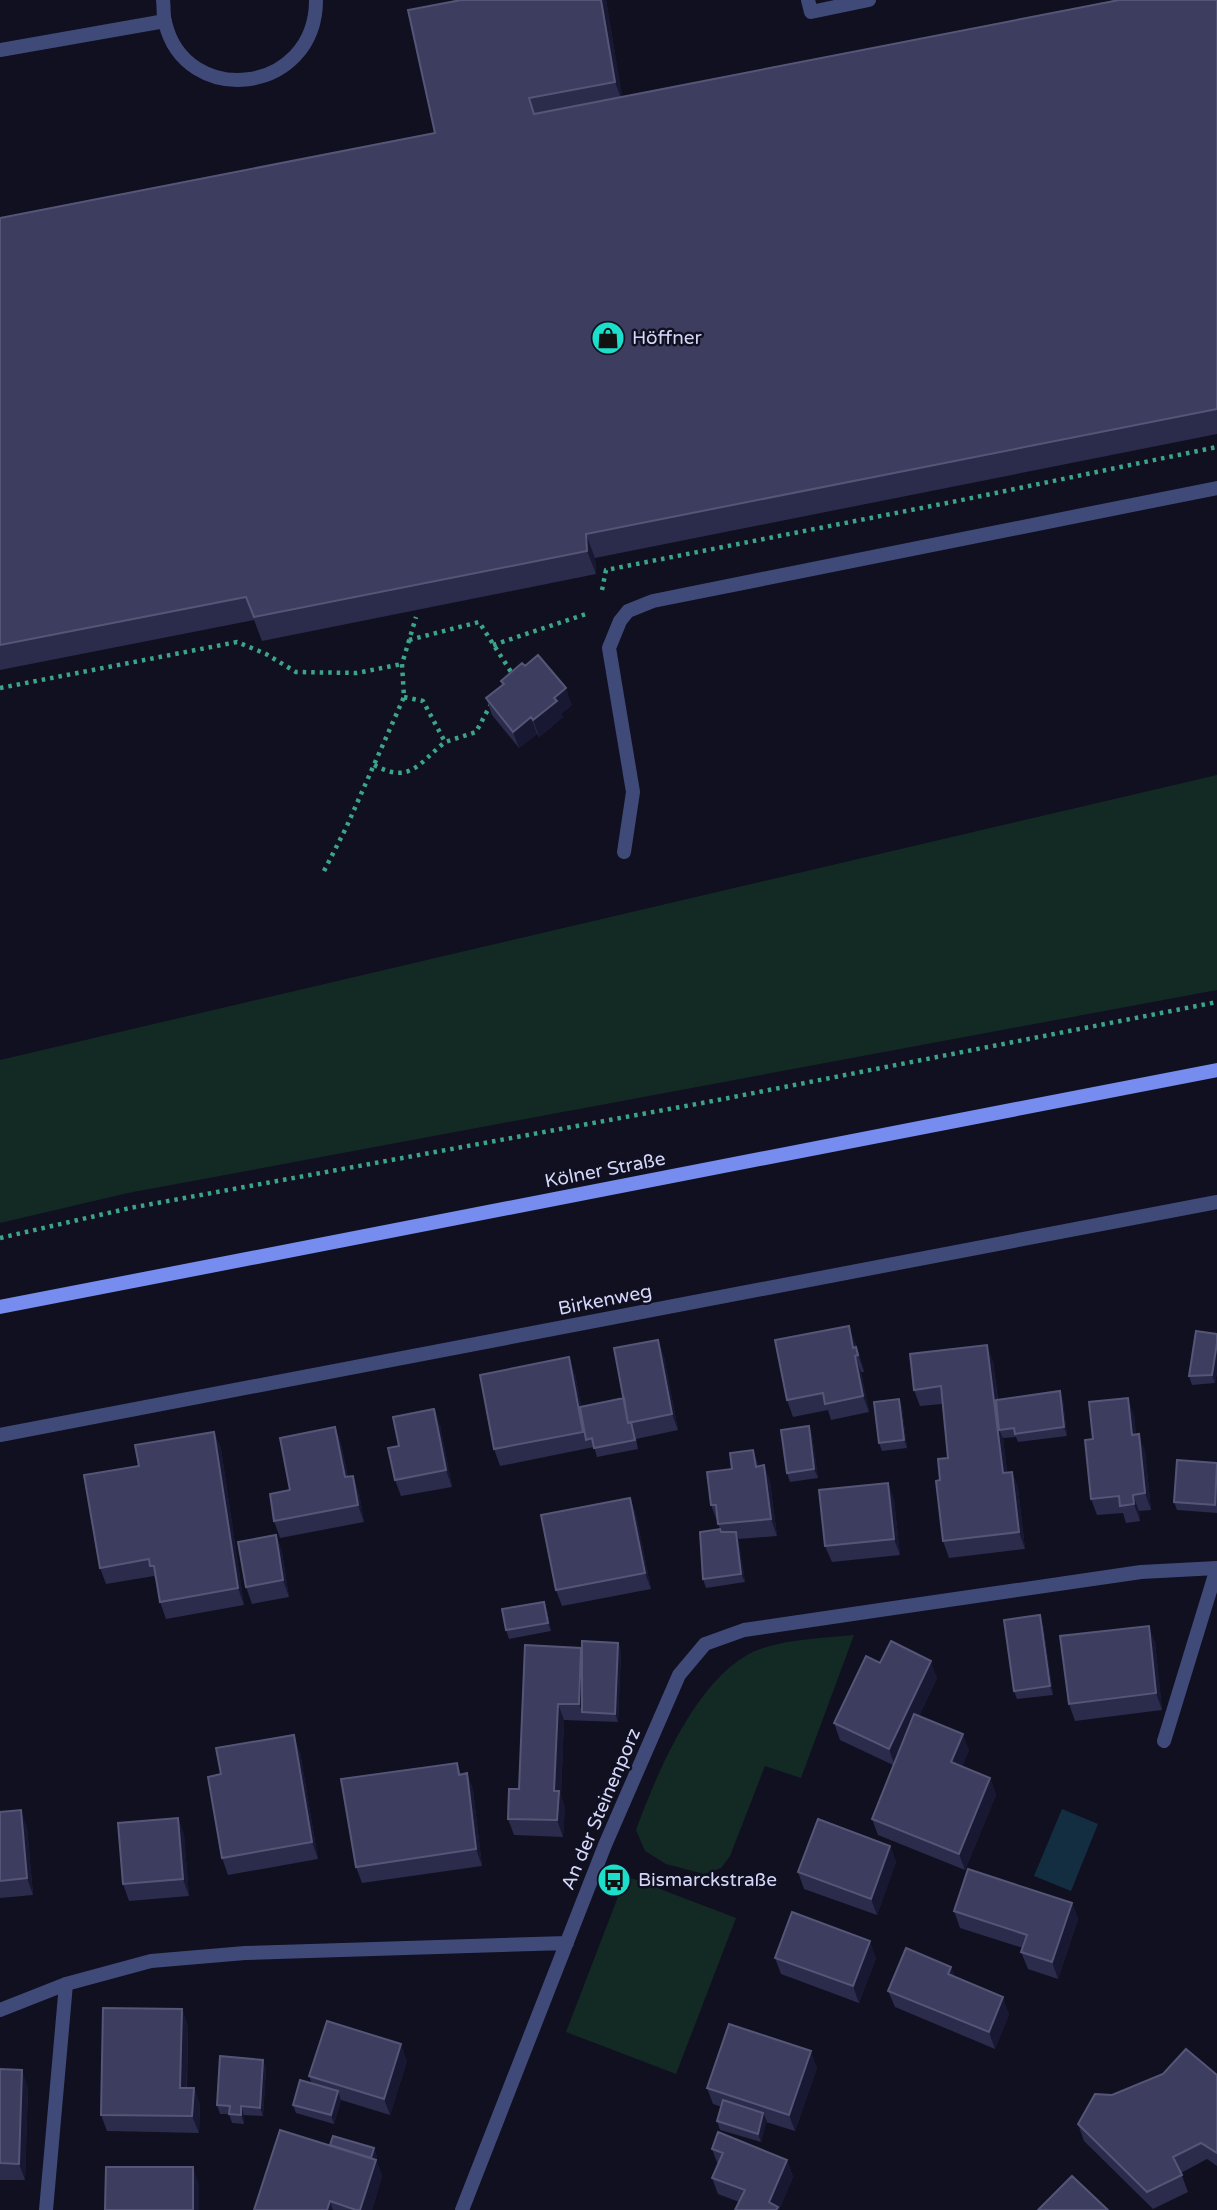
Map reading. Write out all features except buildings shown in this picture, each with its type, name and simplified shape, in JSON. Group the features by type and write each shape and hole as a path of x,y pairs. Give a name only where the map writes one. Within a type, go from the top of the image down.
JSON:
{"main road":[{"name":"Kölner Straße","path":"0,1307 1217,1070"}],"street":[{"path":"163,0 164,21 173,42 187,60 205,73 228,80 253,80 275,72 295,57 309,38 316,15 316,0"},
{"path":"808,0 811,12 869,0"},
{"path":"0,50 164,21"},
{"path":"624,852 633,792 609,648 628,611 653,601 1217,488"},
{"name":"Birkenweg","path":"0,1435 1217,1202"},
{"path":"1164,1741 1217,1569"},
{"name":"An der Steinenporz","path":"567,1943 605,1845 678,1675 705,1644 744,1630 880,1610 1141,1572 1217,1569"},
{"path":"0,2010 66,1984 151,1961 232,1954 567,1943 462,2210"},
{"path":"46,2210 66,1984"}],"path":[{"path":"324,870 346,828 404,697 402,664 416,617"},
{"path":"409,640 479,622 513,676"},
{"path":"0,688 237,642 266,654 296,672 357,673 402,664"},
{"path":"404,697 423,701 445,742"},
{"path":"374,765 391,774 406,774 445,742 476,732 496,697"},
{"path":"0,1238 130,1208 713,1101 1217,1002"}],"green space":[{"path":"1217,775 1217,990 128,1193 0,1223 0,1060"},
{"path":"854,1635 801,1778 765,1766 730,1856 721,1868 704,1874 666,1864 645,1851 636,1830 656,1780 684,1725 720,1677 740,1659 763,1648 796,1641"},
{"path":"626,1876 736,1918 676,2074 566,2032"}],"water":[{"path":"1062,1809 1098,1824 1071,1891 1034,1876"}],"place":[{"name":"Höffner","path":"608,338"},
{"name":"Bismarckstraße","path":"614,1880"}]}
